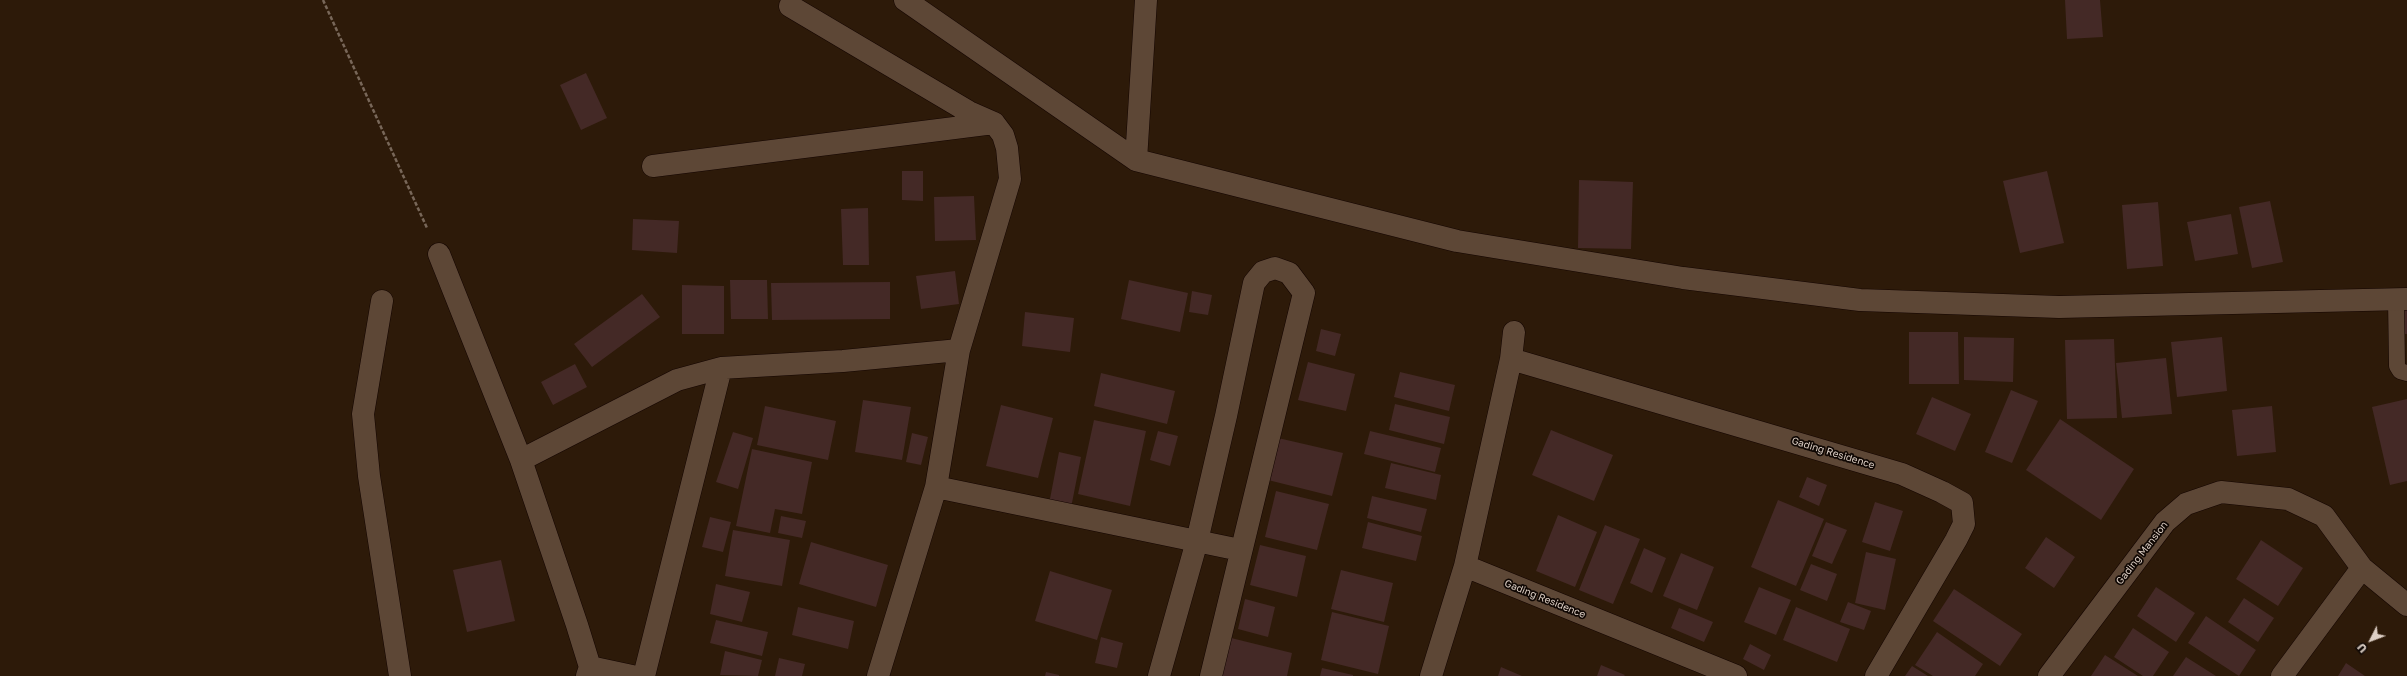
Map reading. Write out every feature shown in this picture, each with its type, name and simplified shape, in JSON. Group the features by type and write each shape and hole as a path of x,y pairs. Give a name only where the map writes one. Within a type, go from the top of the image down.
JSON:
{"street":[{"path":"905,0 1136,160 1457,241 1683,278 1860,300 2059,307 2401,299"},
{"path":"1136,160 1146,0"},
{"path":"790,6 969,112 994,123 1003,135 1007,148 1010,179 959,350 936,487 878,676"},
{"path":"653,166 994,123"},
{"path":"439,254 521,460 589,672 632,676"},
{"path":"1158,676 1197,541 1226,416 1254,283 1263,272 1275,268 1289,273 1304,294 1240,550 1211,676"},
{"path":"382,301 363,414 371,484 400,676"},
{"path":"1431,676 1465,566 1511,359 1514,332"},
{"path":"521,460 677,380 721,368 843,361 959,350"},
{"name":"Gading Residence","path":"1511,359 1902,474 1962,503 1964,524 1876,676"},
{"path":"644,676 721,368"},
{"path":"936,487 1240,550"},
{"name":"Gading Mansion","path":"2049,676 2165,522 2186,504 2221,492 2288,499 2324,516 2362,568 2407,605"},
{"name":"Gading Residence","path":"1465,566 1736,676"},
{"path":"2282,676 2362,568"}],"lane":[{"path":"2401,299 2397,366 2400,371 2407,373"}],"path":[{"path":"323,0 439,254"}],"building":[{"path":"2065,0 2100,0 2103,37 2067,39"},
{"path":"586,73 607,118 581,130 560,85"},
{"path":"902,171 923,171 923,201 902,200"},
{"path":"2047,171 2064,243 2020,253 2003,181"},
{"path":"1579,180 1633,182 1631,249 1578,248"},
{"path":"974,196 976,240 935,241 934,197"},
{"path":"2270,201 2283,262 2252,268 2239,207"},
{"path":"2158,202 2163,266 2127,269 2122,205"},
{"path":"868,208 869,265 843,265 841,209"},
{"path":"2231,214 2238,254 2195,261 2187,222"},
{"path":"633,219 679,221 677,253 632,250"},
{"path":"955,271 959,304 921,309 916,276"},
{"path":"730,280 767,280 768,319 731,319"},
{"path":"1129,280 1188,293 1180,332 1121,319"},
{"path":"890,282 890,319 772,320 771,283"},
{"path":"682,285 724,286 724,334 682,334"},
{"path":"1192,291 1212,295 1208,315 1189,312"},
{"path":"642,294 660,317 592,367 574,344"},
{"path":"2403,307 2407,307 2407,334 2405,334"},
{"path":"1025,312 1074,318 1070,352 1022,346"},
{"path":"1321,329 1341,334 1335,356 1316,351"},
{"path":"1909,332 1958,332 1959,384 1909,384"},
{"path":"1964,337 2014,338 2013,382 1964,380"},
{"path":"2222,337 2227,391 2177,397 2171,342"},
{"path":"2114,339 2117,418 2067,419 2065,340"},
{"path":"2166,358 2172,414 2122,418 2116,363"},
{"path":"1308,362 1355,374 1346,411 1298,400"},
{"path":"575,364 587,387 553,405 541,382"},
{"path":"1400,372 1455,385 1449,411 1394,397"},
{"path":"1101,373 1175,391 1167,424 1094,406"},
{"path":"2011,390 2038,401 2012,463 1985,452"},
{"path":"1932,397 1971,414 1955,451 1916,434"},
{"path":"2407,399 2407,481 2390,485 2372,407"},
{"path":"863,400 911,407 902,460 855,452"},
{"path":"1395,404 1450,417 1444,444 1389,430"},
{"path":"1001,405 1053,418 1038,478 986,466"},
{"path":"765,406 836,421 828,460 757,445"},
{"path":"2272,406 2276,452 2237,456 2232,410"},
{"path":"2060,419 2134,469 2101,520 2026,470"},
{"path":"1094,420 1146,431 1130,506 1078,494"},
{"path":"1551,430 1613,455 1594,501 1532,475"},
{"path":"1158,431 1178,436 1170,466 1150,460"},
{"path":"1370,431 1441,448 1435,472 1364,454"},
{"path":"733,432 753,438 738,489 716,482"},
{"path":"912,433 928,437 921,465 906,462"},
{"path":"1278,438 1343,453 1332,496 1268,480"},
{"path":"752,449 812,462 802,514 775,509 770,533 736,526"},
{"path":"1059,452 1081,457 1071,508 1049,504"},
{"path":"1391,463 1441,475 1436,500 1385,488"},
{"path":"1807,477 1827,485 1819,506 1799,497"},
{"path":"1276,491 1329,504 1317,550 1265,537"},
{"path":"1372,496 1427,509 1421,532 1367,518"},
{"path":"1778,500 1824,519 1796,586 1751,567"},
{"path":"1875,502 1903,511 1890,551 1862,542"},
{"path":"1558,515 1597,532 1575,587 1536,571"},
{"path":"781,516 806,521 802,538 778,533"},
{"path":"710,517 731,522 723,552 702,547"},
{"path":"1368,522 1422,536 1416,561 1362,548"},
{"path":"1826,522 1847,530 1832,564 1812,556"},
{"path":"1605,525 1640,539 1613,604 1579,590"},
{"path":"733,530 790,540 782,586 725,576"},
{"path":"2046,537 2075,557 2054,588 2025,568"},
{"path":"2261,540 2303,568 2278,606 2236,579"},
{"path":"811,542 888,565 876,607 799,584"},
{"path":"1260,545 1306,556 1297,597 1250,585"},
{"path":"1644,548 1666,558 1652,593 1630,583"},
{"path":"1866,552 1896,559 1885,610 1855,603"},
{"path":"1681,553 1714,567 1697,610 1663,596"},
{"path":"501,560 515,621 467,632 453,570"},
{"path":"1811,564 1837,574 1827,601 1800,590"},
{"path":"1341,570 1393,583 1384,622 1331,609"},
{"path":"1050,571 1112,590 1097,640 1035,621"},
{"path":"716,584 750,592 742,622 710,614"},
{"path":"1759,587 1791,600 1776,635 1744,622"},
{"path":"2156,587 2195,613 2176,642 2137,616"},
{"path":"1954,589 2022,634 2000,666 1933,621"},
{"path":"2244,598 2274,618 2258,642 2228,622"},
{"path":"1245,599 1275,607 1268,637 1238,629"},
{"path":"1848,602 1871,611 1864,630 1840,622"},
{"path":"798,607 854,621 848,649 792,635"},
{"path":"1796,607 1850,629 1837,662 1783,640"},
{"path":"1679,608 1713,622 1704,642 1671,628"},
{"path":"1332,612 1389,626 1378,674 1321,660"},
{"path":"2206,616 2256,650 2239,676 2188,643"},
{"path":"716,620 768,632 762,656 710,643"},
{"path":"2133,628 2169,652 2153,676 2143,676 2114,657"},
{"path":"1937,632 1983,664 1975,676 1933,676 1915,665"},
{"path":"1223,636 1292,653 1287,676 1214,676"},
{"path":"1101,637 1123,643 1117,668 1095,663"},
{"path":"1750,644 1771,655 1764,670 1743,659"},
{"path":"725,651 762,660 758,676 720,675"},
{"path":"2105,655 2138,676 2091,676"},
{"path":"2186,657 2216,676 2173,676"},
{"path":"779,658 805,664 802,676 775,676"},
{"path":"2346,663 2365,676 2338,676"},
{"path":"1601,665 1625,675 1597,676"},
{"path":"1912,666 1928,676 1905,676"},
{"path":"1501,667 1522,676 1498,676"},
{"path":"1322,668 1353,675 1353,676 1320,676"},
{"path":"1046,672 1059,675 1059,676 1045,676"}]}
